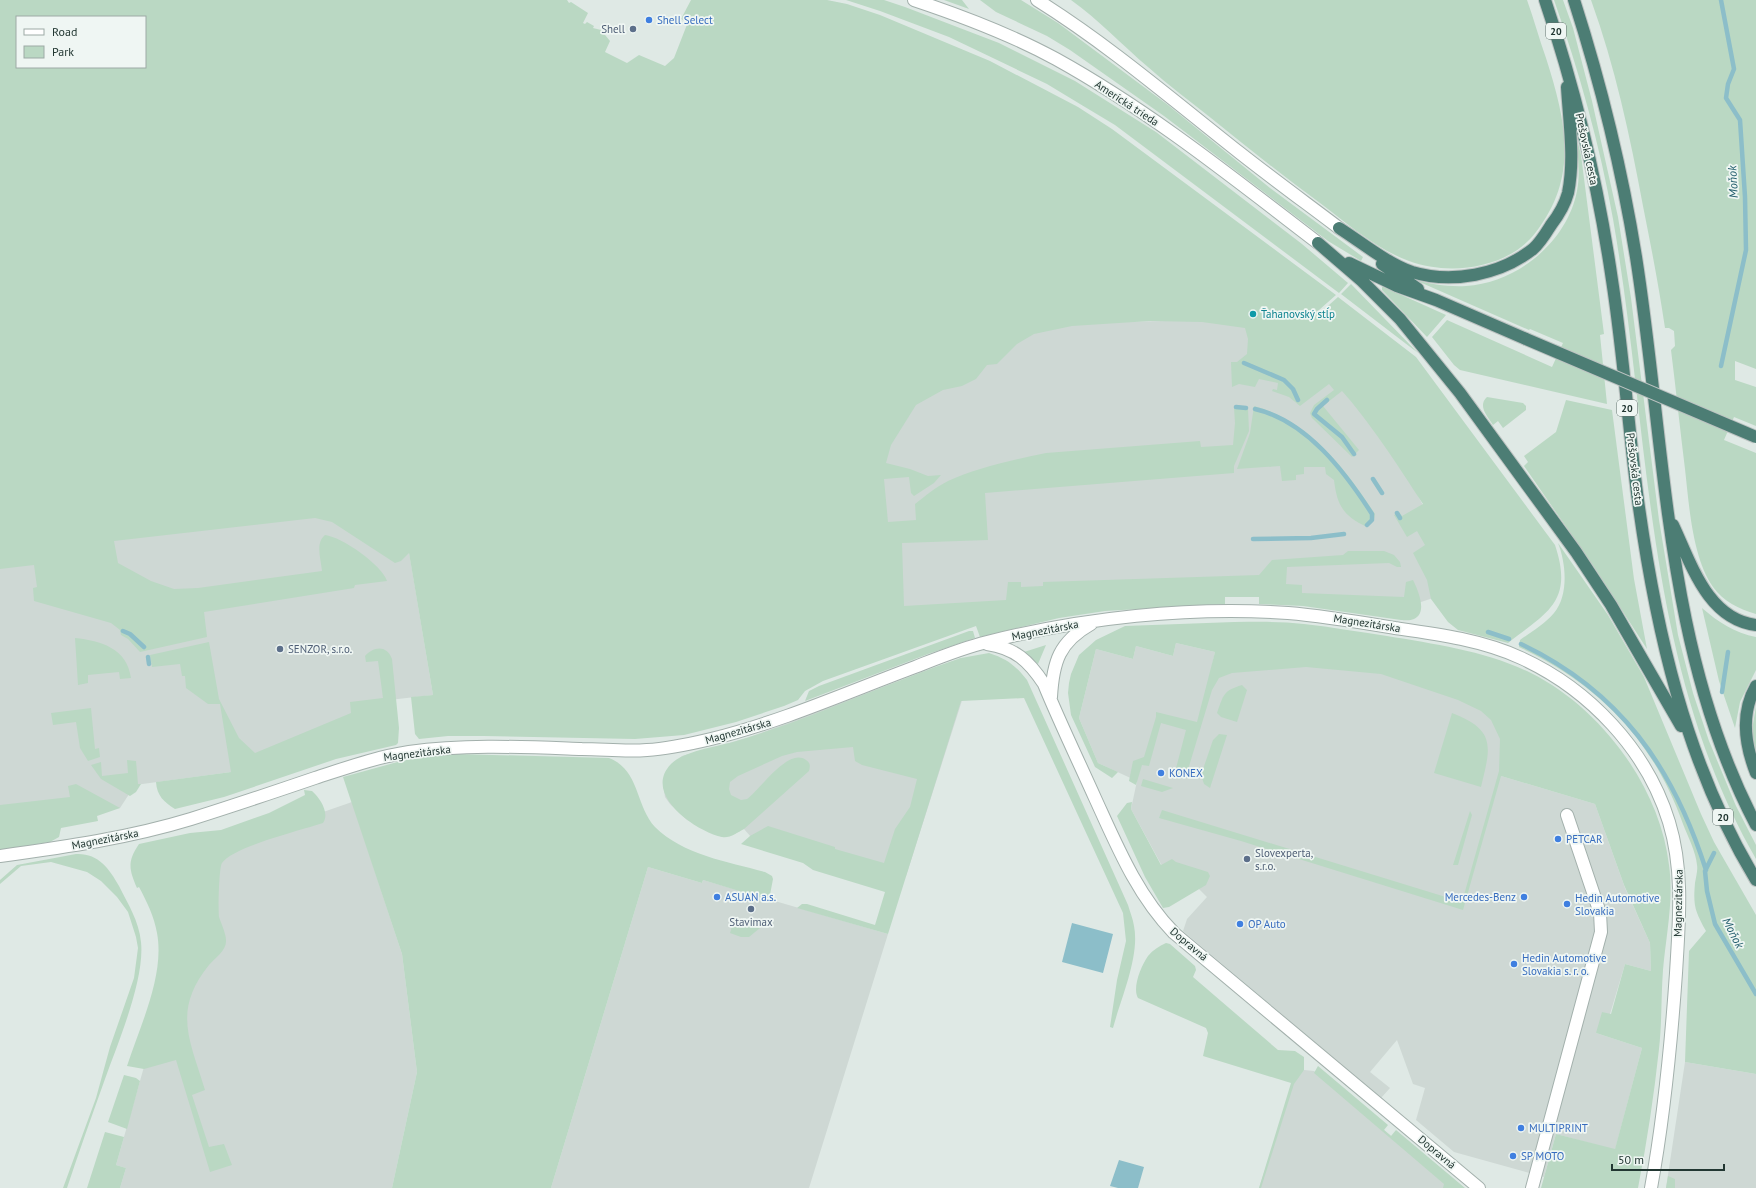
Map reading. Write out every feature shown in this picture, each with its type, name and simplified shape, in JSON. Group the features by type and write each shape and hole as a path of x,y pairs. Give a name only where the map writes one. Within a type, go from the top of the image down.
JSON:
{"highway":[{"name":"Prešovská cesta","path":"1545,0 1566,62 1592,168 1612,281 1637,494 1653,595 1677,698 1696,752 1727,827 1756,880"},
{"name":"20","path":"1574,0 1595,64 1616,154 1636,256 1678,585 1695,660 1713,721 1732,773 1756,825"},
{"path":"1339,228 1395,264 1411,271 1426,275 1466,277 1482,274 1517,259 1534,248 1557,217 1567,195 1571,173 1566,62"},
{"path":"1339,228 1388,268 1436,300"},
{"path":"1318,243 1356,268 1397,286 1436,300 1756,437"},
{"path":"1318,243 1362,281 1400,319 1460,393 1576,552 1611,605 1642,655 1696,752"},
{"path":"1668,515 1709,596 1728,614 1741,621 1756,625"},
{"path":"1756,686 1752,693 1746,720 1746,736 1749,756 1756,773"}],"street":[{"name":"Americká trieda","path":"914,0 962,17 1036,49 1092,80 1181,139 1318,243"},
{"path":"1037,0 1075,25 1154,84 1241,154 1339,228"},
{"name":"Magnezitárska","path":"0,856 105,841 156,829 376,758 409,752 461,747 508,746 646,750 707,740 775,721 869,684 981,643 1046,629 1099,620 1225,612 1282,613 1317,616 1441,635 1483,644 1520,657 1574,690 1612,723 1626,742 1653,784 1669,824 1679,863 1680,880 1678,947 1672,1031 1651,1188"},
{"path":"1051,701 1052,680 1060,652 1078,631 1099,620"},
{"name":"Dopravná","path":"981,643 999,646 1020,656 1036,672 1051,701 1126,864 1150,906 1161,920 1174,933 1268,1009 1479,1188"},
{"path":"1532,1188 1601,932 1600,913 1567,815"}],"shaded area":[{"path":"1323,318 1457,569 1433,598 1418,603 1306,597 1208,596 884,634 864,458 911,376 1006,324"},
{"path":"390,439 433,695 354,704 355,720 231,772 135,785 120,808 0,821 0,455"},
{"path":"1176,643 1215,652 1211,670 1326,662 1391,672 1518,717 1501,776 1595,804 1625,888 1650,943 1651,971 1625,964 1610,1014 1596,1033 1642,1048 1615,1150 1556,1134 1544,1177 1454,1152 1416,1120 1425,1088 1413,1084 1397,1040 1370,1072 1390,1088 1381,1098 1183,931 1187,919 1207,897 1198,888 1180,899 1131,809 1137,781 1098,763 1079,718 1096,649 1133,659 1136,646 1173,656"},
{"path":"961,658 973,666 906,876 751,837 744,829 732,835 722,837 687,820 670,804 665,797 663,783 666,771 682,756 747,738"},
{"path":"352,802 402,954 417,1072 392,1188 120,1188 126,1168 116,1165 205,853"},
{"path":"648,867 702,883 703,880 888,934 809,1188 551,1188"},
{"path":"1685,1062 1756,1074 1756,1188 1666,1188"},
{"path":"1304,1070 1314,1071 1453,1188 1259,1188 1296,1075"}],"green space":[{"path":"0,0 567,0 569,3 571,2 588,13 583,23 585,24 587,22 594,26 593,28 601,30 610,41 605,52 627,63 639,55 665,66 674,58 688,22 681,19 691,0 827,0 847,4 880,15 990,61 1078,107 1112,129 1336,295 1319,310 1320,313 1338,297 1416,357 1555,545 1560,564 1561,580 1559,593 1553,604 1534,623 1508,643 1458,630 1448,622 1431,599 1427,580 1413,553 1425,545 1417,531 1407,537 1394,515 1399,512 1402,516 1423,504 1373,429 1342,391 1323,406 1359,450 1352,457 1312,418 1310,413 1314,405 1334,390 1329,384 1300,406 1289,397 1272,391 1273,389 1277,390 1278,383 1259,379 1255,387 1239,384 1232,387 1231,362 1237,362 1247,354 1248,339 1245,328 1202,322 1150,321 1072,326 1034,334 1017,344 997,364 987,365 976,379 962,386 943,390 916,405 891,445 886,463 910,469 928,476 941,475 934,483 914,496 911,493 909,477 884,479 888,522 916,520 915,504 948,481 983,468 1022,458 1046,453 1200,441 1201,447 1233,445 1235,423 1234,408 1248,409 1249,431 1234,466 1234,473 985,493 988,540 902,543 904,606 1006,600 1008,582 1021,582 1021,587 1043,586 1043,582 1259,575 1272,560 1343,555 1348,551 1384,551 1394,555 1400,562 1401,567 1397,567 1389,563 1287,567 1286,584 1302,585 1302,593 1404,597 1406,582 1413,580 1421,601 1418,616 1412,620 1401,620 1303,606 1259,604 1259,597 1225,597 1225,604 1105,611 1059,618 980,637 976,626 823,681 805,691 798,700 784,706 736,722 684,735 635,739 448,736 419,739 415,734 411,697 433,695 409,553 401,561 395,563 332,522 315,518 114,541 118,563 151,581 174,589 198,588 322,571 319,547 322,538 325,535 351,546 370,560 378,567 387,581 355,585 354,588 204,612 207,637 140,652 128,639 121,635 120,630 111,623 34,601 33,588 37,587 34,565 0,569"},
{"path":"846,0 884,0 905,7 999,43 1075,81 1156,132 1302,244 1348,283 1339,293 1115,125 1047,84 949,37"},
{"path":"944,0 962,0 969,9"},
{"path":"980,0 1021,0 1058,23 1168,105 1270,188 1363,257 1361,261 1328,241 1164,116 1070,50 1047,36 996,12"},
{"path":"1071,0 1527,0 1553,81 1563,126 1565,148 1559,190 1550,211 1536,232 1524,244 1510,254 1477,266 1460,268 1425,266 1409,261 1374,243 1279,172 1163,80"},
{"path":"1554,0 1563,0 1573,28 1592,101 1618,217 1631,298 1659,520 1678,635 1693,693 1709,741 1736,806 1756,845 1756,859 1719,784 1691,706 1671,627 1656,546 1625,301 1608,191 1588,108"},
{"path":"1591,0 1756,0 1756,369 1735,361 1735,380 1756,387 1756,426 1734,417 1724,440 1756,453 1756,614 1732,604 1717,592 1706,575 1700,561 1690,514 1671,350 1675,346 1674,331 1669,328 1665,328 1652,251 1627,127 1615,76"},
{"path":"1574,127 1581,155 1604,334 1600,335 1607,404 1460,370 1454,365 1432,337 1447,320 1552,367 1563,343 1530,329 1529,330 1415,280 1453,286 1466,286 1485,283 1503,277 1521,268 1551,243 1563,227 1571,210 1577,191 1579,167"},
{"path":"1351,284 1418,353 1341,294"},
{"path":"1382,287 1446,315 1427,337 1382,290"},
{"path":"1487,397 1523,403 1526,406 1526,410 1503,428 1498,421 1493,425 1483,408 1484,400"},
{"path":"1566,400 1612,410 1634,579 1647,649 1594,567 1524,466 1528,462 1524,456 1556,432"},
{"path":"1254,406 1274,413 1292,423 1324,448 1351,480 1375,514 1374,519 1367,527 1352,519 1343,509 1339,503 1334,480 1326,474 1325,467 1304,467 1304,474 1296,475 1296,480 1282,481 1280,466 1237,469 1250,433"},
{"path":"1558,543 1608,615 1644,677 1714,842 1756,915 1756,1074 1685,1062 1689,951 1706,931 1697,913 1694,897 1697,869 1692,844 1671,794 1656,766 1639,741 1620,718 1599,698 1575,679 1548,662 1519,647 1520,640 1542,624 1559,606 1565,579 1563,560"},
{"path":"1702,608 1727,626 1741,633 1756,637 1756,670 1740,702 1735,728 1719,681"},
{"path":"1234,622 1287,622 1387,636 1460,649 1514,665 1557,688 1581,707 1603,729 1623,753 1640,779 1653,807 1663,836 1669,865 1671,891 1663,970 1659,1049 1650,1118 1638,1188 1541,1188 1556,1134 1615,1149 1642,1048 1596,1033 1602,1012 1611,1014 1625,964 1651,971 1650,943 1624,885 1595,804 1501,776 1463,910 1241,841 1159,818 1162,810 1462,902 1499,771 1500,739 1491,720 1481,711 1458,700 1381,674 1306,667 1232,673 1219,678 1212,690 1187,773 1181,777 1174,776 1186,730 1161,723 1149,766 1142,765 1136,785 1129,781 1133,761 1144,757 1156,717 1156,712 1197,722 1215,652 1176,643 1173,656 1136,646 1133,659 1096,649 1079,718 1098,763 1118,772 1112,778 1095,767 1071,715 1068,693 1069,683 1079,655 1096,640 1125,626"},
{"path":"969,631 973,631 975,638 928,654 805,701 809,691 819,686"},
{"path":"75,638 103,644 118,653 129,668 131,678 120,679 119,672 88,675 88,683 78,685"},
{"path":"209,642 219,699 239,738 255,753 351,713 350,702 383,698 378,661 366,662 365,656 372,650 380,648 384,649 390,654 392,659 399,728 398,743 396,745 336,759 224,797 175,809 162,798 158,791 156,782 231,772 220,704 208,704 186,688 185,676 182,676 180,664 152,667 150,655"},
{"path":"1046,645 1038,664 1024,652"},
{"path":"989,653 1010,663 1019,670 1027,680 1128,905 1134,926 1134,950 1129,977 1113,1028 1110,1027 1117,980 1126,941 1123,913 1024,698 961,701 888,934 797,908 802,904 807,904 875,925 885,892 813,870 803,863 741,844 750,836 768,826 835,847 835,849 884,863 895,829 910,807 917,779 862,765 855,761 853,747 797,752 782,756 738,776 730,782 729,789 731,795 741,800 747,799 775,771 791,759 799,758 808,761 810,767 809,771 744,829 728,837 722,837 711,833 686,819 667,799 663,787 664,776 671,764 684,756 791,723 961,658"},
{"path":"1242,685 1247,690 1237,722 1221,717 1217,713 1225,694 1231,689"},
{"path":"1756,706 1756,764 1751,736"},
{"path":"91,708 95,749 99,748 100,757 88,761 80,748 76,722 53,725 51,713"},
{"path":"1452,713 1466,719 1476,726 1483,733 1487,741 1487,761 1481,787 1434,773"},
{"path":"1219,734 1227,735 1210,788 1204,784 1201,775 1213,740"},
{"path":"456,754 609,758 619,764 632,779 649,818 655,827 666,837 693,851 707,856 765,872 772,876 773,879 769,900 703,880 702,883 648,867 551,1188 392,1188 417,1072 402,954 343,777 412,758"},
{"path":"127,760 136,761 138,784 141,784 136,792 130,796 101,779 91,765 101,762 102,776 128,773"},
{"path":"1143,779 1173,788 1162,792 1141,786"},
{"path":"76,784 120,808 97,816 98,821 61,828 59,837 50,842 0,850 0,805 70,797 68,786"},
{"path":"304,790 312,791 321,802 325,810 325,819 323,823 253,845 228,857 221,866 219,917 225,935 226,944 220,954 209,965 198,982 191,997 188,1012 190,1041 205,1090 192,1095 209,1147 224,1144 232,1165 210,1172 176,1060 144,1069 127,1066 150,1000 158,966 159,949 157,933 150,909 139,887 137,888 134,881 130,866 132,856 139,844 190,833 221,830 269,813 305,795"},
{"path":"1132,802 1131,809 1161,865 1172,859 1176,862 1208,872 1210,876 1206,885 1169,907 1163,908 1145,877 1117,816 1127,803"},
{"path":"1470,811 1472,815 1458,865 1453,865"},
{"path":"76,854 84,854 97,859 107,868 115,879 136,920 140,934 141,957 135,992 123,1030 67,1188 63,1188 96,1098 110,1047 134,978 138,948 136,937 128,912 117,897 101,881 87,872 51,862 21,866 0,884 0,880 17,865"},
{"path":"734,920 760,928 749,937 741,937 730,933"},
{"path":"1166,943 1170,944 1195,966 1196,970 1193,977 1278,1050 1295,1051 1304,1057 1304,1070 1294,1084 1261,1188 1259,1188 1291,1083 1203,1056 1208,1033 1206,1028 1138,998 1136,989 1138,977 1143,965 1152,952"},
{"path":"1318,1066 1388,1125 1384,1130 1391,1136 1396,1130 1465,1188 1443,1188 1444,1184 1314,1073"},
{"path":"124,1075 136,1078 140,1081 127,1129 108,1122"},
{"path":"105,1132 124,1137 116,1165 126,1168 120,1188 87,1188"},
{"path":"1668,1176 1675,1179 1675,1188 1666,1188"}],"water":[{"path":"1072,923 1113,934 1103,973 1062,962"},
{"path":"1119,1160 1144,1167 1138,1188 1118,1188 1110,1186"}],"waterway":[{"name":"Moňok","path":"1721,0 1734,69 1728,84 1726,98 1740,120 1745,197 1746,250 1721,366"},
{"path":"1244,363 1284,380 1293,389 1298,400"},
{"path":"1327,400 1317,409 1314,414 1342,437 1354,454"},
{"path":"1236,407 1246,408"},
{"path":"1255,409 1274,415 1291,425 1308,436 1323,450 1337,465 1372,514 1372,520 1367,525"},
{"path":"1373,479 1382,493"},
{"path":"1397,513 1400,518"},
{"path":"1253,539 1311,538 1344,534"},
{"path":"123,631 130,634 144,647"},
{"path":"1488,632 1509,639"},
{"path":"1521,644 1556,663 1587,685 1614,709 1638,736 1659,766 1677,798 1693,833 1706,870"},
{"name":"Moňok","path":"1722,692 1728,652"},
{"path":"148,657 149,664"},
{"name":"Moňok","path":"1714,853 1705,871 1707,891 1715,924 1756,994"}],"place":[{"name":"Shell Select","path":"649,20"},
{"name":"Shell","path":"633,29"},
{"name":"Ťahanovský stĺp","path":"1253,314"},
{"name":"SENZOR, s.r.o.","path":"280,649"},
{"name":"KONEX","path":"1161,773"},
{"name":"PETCAR","path":"1558,839"},
{"name":"Slovexperta, s.r.o.","path":"1247,859"},
{"name":"ASUAN a.s.","path":"717,897"},
{"name":"Mercedes-Benz","path":"1524,897"},
{"name":"Hedin Automotive Slovakia","path":"1567,904"},
{"name":"Stavimax","path":"751,909"},
{"name":"OP Auto","path":"1240,924"},
{"name":"Hedin Automotive Slovakia s. r. o.","path":"1514,964"},
{"name":"MULTIPRINT","path":"1521,1128"},
{"name":"SP MOTO","path":"1513,1156"}]}
